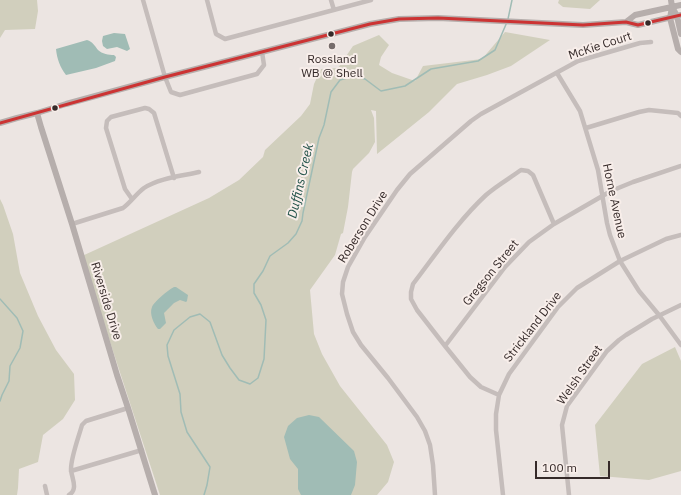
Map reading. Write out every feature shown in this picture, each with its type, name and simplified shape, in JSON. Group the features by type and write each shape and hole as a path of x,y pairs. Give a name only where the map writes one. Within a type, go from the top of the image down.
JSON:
{"main road":[{"path":"671,0 677,12 681,34"},
{"path":"0,123 165,77 370,24 399,19 438,18 583,25 626,22 638,25 670,18 677,12 681,5"},
{"path":"670,18 677,12"},
{"path":"626,22 634,15 677,12"},
{"path":"670,18 678,49 681,52"},
{"name":"Riverside Drive","path":"37,113 155,495"}],"street":[{"path":"143,0 165,77 171,92 180,95 257,74 264,65 262,52"},
{"path":"207,0 216,34 225,39 371,0"},
{"path":"331,0 334,10"},
{"name":"McKie Court","path":"557,73 578,61 640,43 651,42"},
{"name":"Horne Avenue","path":"557,73 580,111 586,128 598,170 608,229 620,260 639,291 681,345"},
{"name":"Roberson Drive","path":"435,495 430,446 424,431 417,417 361,345 353,332 342,294 343,282 348,267 365,237 397,190 410,174 481,114 557,73"},
{"path":"132,199 125,189 106,128 107,121 111,117 145,108 152,110 174,178"},
{"path":"586,128 649,110 678,113 681,116"},
{"name":"Gregson Street","path":"445,346 505,267 529,242 554,224 602,196 633,182 681,166"},
{"path":"499,395 481,387 470,377 417,310 411,299 413,284 456,227 468,214 487,194 521,170 528,171 533,175 554,224"},
{"path":"72,224 123,208 135,195 154,183 199,172"},
{"name":"Strickland Drive","path":"503,495 496,430 496,414 499,395 509,374 558,307 578,288 620,260 666,239 681,235"},
{"name":"Welsh Street","path":"569,495 562,425 567,406 607,351 626,335 659,315 681,305"},
{"path":"69,495 74,491 75,486 71,471 71,464 82,425 86,422 128,408"},
{"path":"71,471 142,450"},
{"path":"45,486 47,495"}],"shaded area":[{"path":"0,0 37,0 38,11 35,29 5,30 0,38"},
{"path":"559,0 600,0 590,9 563,7 558,3"},
{"path":"505,32 550,40 511,66 457,84 429,112 377,154 376,111 371,110 374,118 375,142 369,153 353,169 343,233 341,234 335,255 310,290 314,334 322,354 340,386 387,445 394,462 388,482 377,495 160,495 82,256 209,198 239,180 263,157 265,150 301,116 310,104 314,84 321,69 338,68 353,46 379,35 389,45 381,57 379,65 392,73 415,81 423,66 482,59"},
{"path":"0,199 13,234 20,273 38,316 56,350 74,374 75,400 63,419 43,435 38,462 19,469 17,495 0,495"},
{"path":"675,347 681,361 681,471 649,480 600,476 595,425 642,364"}],"water":[{"path":"114,33 125,34 130,49 127,51 117,47 107,49 103,46 103,36"},
{"path":"87,40 101,52 114,55 116,57 115,61 96,68 66,75 59,63 56,49"},
{"path":"174,287 188,295 187,301 180,300 174,303 164,313 166,323 158,329 152,316 152,307 155,302"},
{"path":"309,415 319,417 354,451 357,462 355,485 351,495 301,495 298,489 298,469 290,459 284,437 288,426 297,418"}],"waterway":[{"name":"Duffins Creek","path":"508,19 512,0"},
{"name":"Duffins Creek","path":"204,495 210,467 187,432 181,412 180,394 168,356 167,345 174,330 190,317 200,314 210,322 222,355 239,380 250,384 258,378 264,359 266,320 261,305 254,293 254,284 263,271 270,256 288,243 296,234 302,221 319,138 324,125 331,92 340,80 354,76 365,79 381,91 405,86 431,69 478,61 495,50 507,22"},
{"path":"0,299 17,318 23,331 20,348 10,366 9,381 0,401"}],"transit line":[{"path":"0,123 165,77 370,24 399,19 438,18 583,25 626,22 638,25 681,15"}],"place":[{"name":"Rossland WB @ Shell","path":"332,46"}]}
